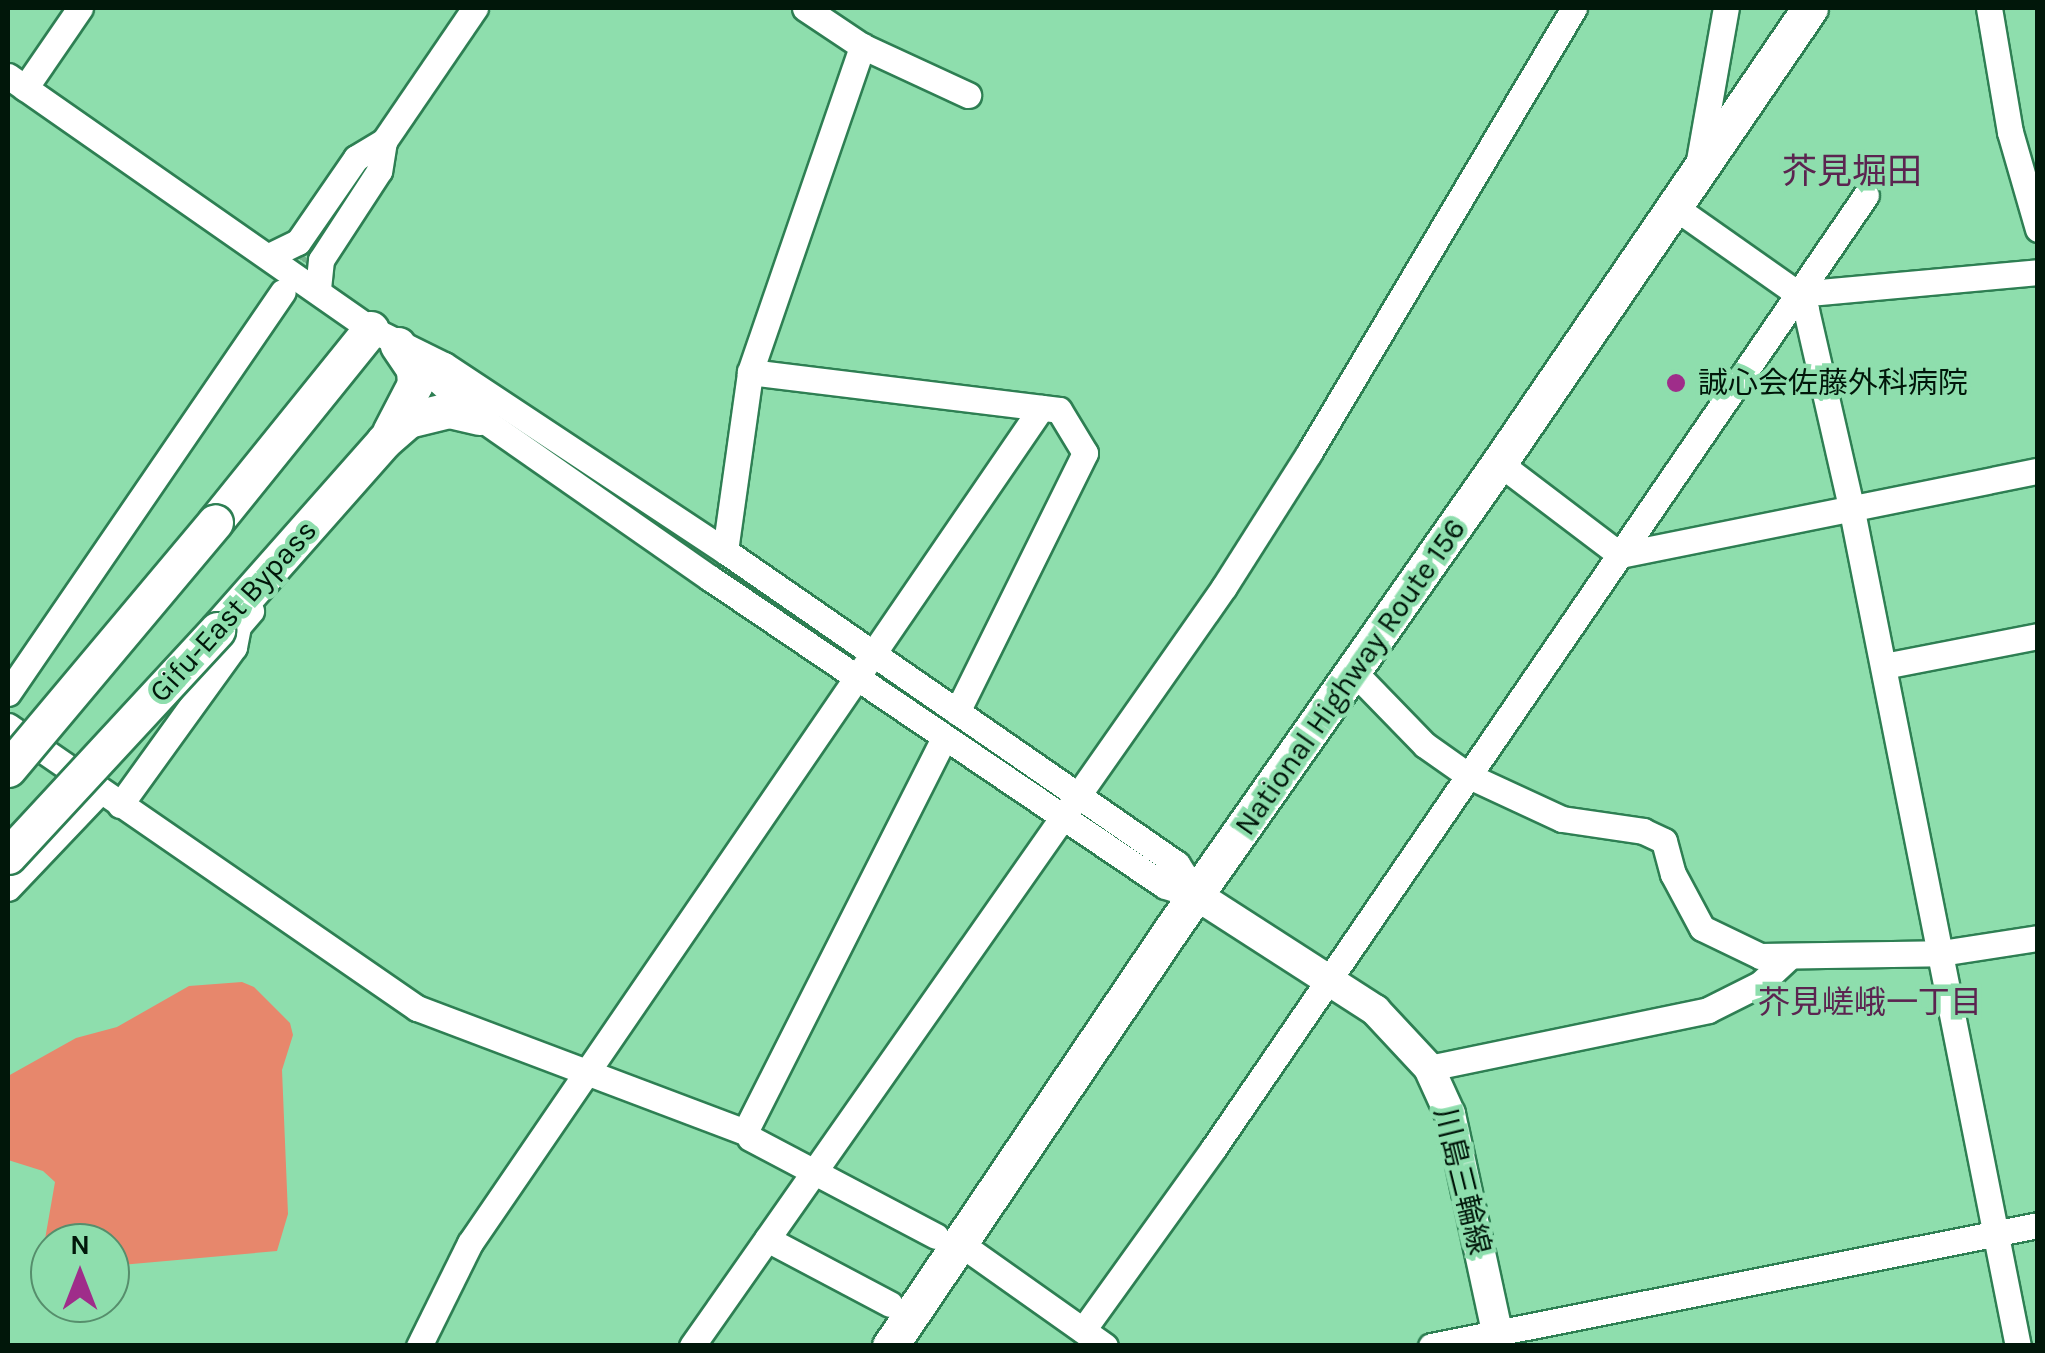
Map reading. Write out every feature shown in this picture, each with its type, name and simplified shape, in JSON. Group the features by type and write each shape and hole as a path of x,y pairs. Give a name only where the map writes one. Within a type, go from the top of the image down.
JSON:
{"highway":[{"name":"National Highway Route 156","path":"890,1346 947,1239 1198,896 1810,8"},
{"path":"8,769 215,522 385,337 414,369 415,384 384,442"},
{"name":"Gifu-East Bypass","path":"8,856 225,639 384,442 421,414 449,410 479,416"}],"main road":[{"name":"川島三輪線","path":"1198,896 1375,1010 1428,1068 1450,1114 1498,1339"}],"street":[{"path":"80,8 16,82 385,337 479,416 944,738 1071,805"},
{"path":"306,256 474,8"},
{"path":"805,8 862,46 968,95"},
{"path":"692,1346 1224,587 1574,8"},
{"path":"1697,170 1726,8"},
{"path":"1989,8 2010,132 2038,229"},
{"path":"725,551 750,372 862,46"},
{"path":"268,256 293,248 356,158 384,141"},
{"path":"318,290 322,260 379,171 384,141"},
{"path":"1083,1330 1213,1149 1866,194"},
{"path":"1673,206 1798,294 1806,310 1884,666 2018,1346"},
{"path":"202,410 208,375 267,285 268,256"},
{"path":"1798,294 2038,272"},
{"path":"202,410 233,389 297,297 318,290"},
{"path":"8,693 283,292"},
{"path":"385,337 444,365 725,551 957,712 1165,886 1198,896"},
{"path":"750,372 1059,410 1086,454 957,712"},
{"path":"419,1346 470,1243 1041,408"},
{"path":"1500,463 1620,555 2038,470"},
{"path":"1884,666 2038,636"},
{"path":"8,888 110,798 225,639"},
{"path":"1353,672 1425,745 1469,776 1562,819 1643,831 1664,841 1673,874 1702,928 1760,956 1787,959 1941,952 2038,938"},
{"path":"8,726 417,1008 745,1132 944,738"},
{"path":"1428,1068 1708,1010 1760,984 1787,959"},
{"path":"750,1138 947,1239 1105,1346"},
{"path":"1431,1346 1498,1339 2038,1225"},
{"path":"767,1239 890,1304"}],"shaded area":[{"path":"242,982 254,987 290,1023 293,1035 282,1070 288,1214 277,1251 130,1264 130,1223 48,1223 55,1182 43,1171 8,1160 8,1076 76,1038 117,1027 189,986"}],"tunnel":[{"path":"283,292 306,257"}],"place":[{"name":"誠心会佐藤外科病院","path":"1676,383"}],"district":[{"name":"芥見堀田","path":"1852,172"},
{"name":"芥見嵯峨一丁目","path":"1870,1003"}]}
